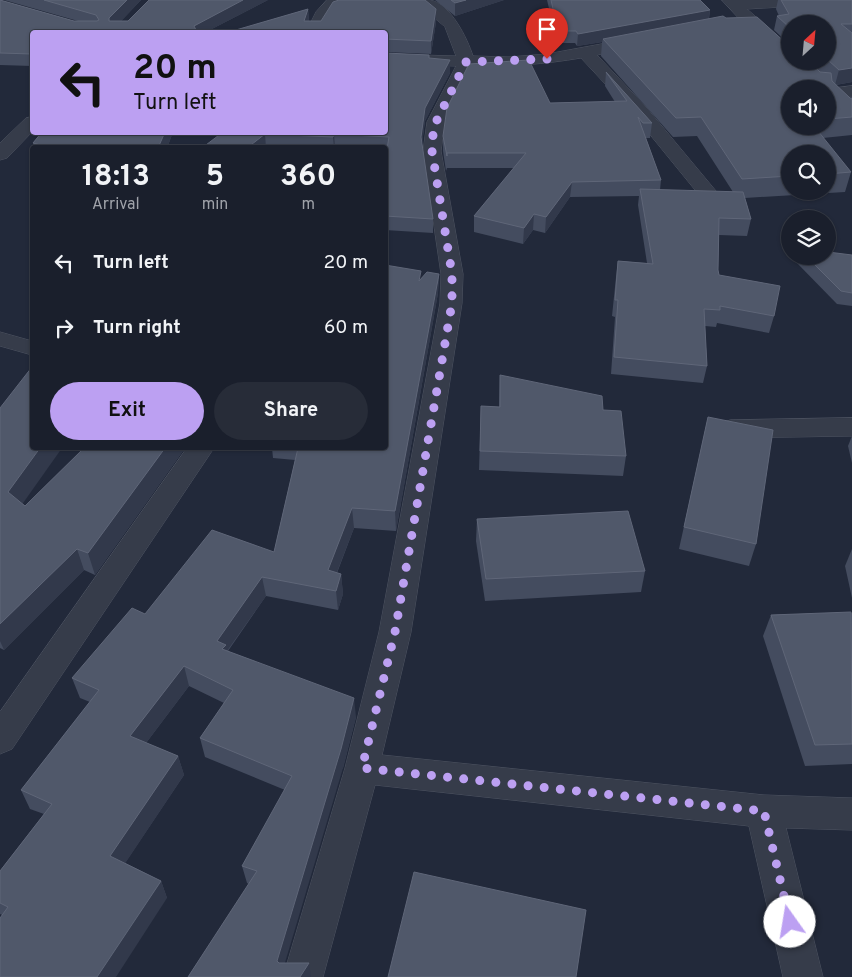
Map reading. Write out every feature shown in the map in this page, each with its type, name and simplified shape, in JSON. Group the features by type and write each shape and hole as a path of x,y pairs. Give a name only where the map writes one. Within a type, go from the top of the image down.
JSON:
{"street":[{"path":"315,30 324,12 335,0"},
{"path":"303,977 362,768 395,632 452,303 452,274 432,151 436,122 466,62 462,44 452,24 442,13 421,0"},
{"path":"732,2 816,0"},
{"path":"732,2 781,48"},
{"path":"730,24 750,21"},
{"path":"388,59 466,62 547,59 653,39"},
{"path":"586,53 640,111 711,197"},
{"path":"836,92 852,90"},
{"path":"836,96 852,111"},
{"path":"0,154 30,124"},
{"path":"0,339 30,347"},
{"path":"706,429 852,427"},
{"path":"0,739 199,450"},
{"path":"362,768 764,811 852,814"},
{"path":"764,811 803,977"}],"building":[{"path":"0,0 74,21 97,21 99,20 96,15 44,0 127,0 109,18 109,21 128,21 149,0 243,0 194,26 196,30 30,30 30,54 0,53"},
{"path":"339,0 425,0 436,9 431,41 388,39 388,30 236,30 308,9 304,21 321,21 333,2"},
{"path":"451,0 466,0 455,3"},
{"path":"551,0 700,0 710,10 578,34 576,31 558,31"},
{"path":"781,0 852,0 852,24 841,24 852,33 852,68 839,70 836,67 836,15 783,15 789,14"},
{"path":"723,16 726,18 757,17 781,39 781,70 818,70 831,73 832,80 781,80 781,135 821,135 829,145 781,145 781,177 742,179 701,117 676,118 603,39"},
{"path":"388,53 429,55 429,58 450,60 425,108 421,137 433,219 388,216 389,137 352,135 388,135"},
{"path":"529,60 550,103 627,101 606,72 652,123 643,123 638,117 661,180 572,182 546,217 534,214 524,228 474,216 526,153 447,153 447,156 443,136 447,108 469,64"},
{"path":"836,85 852,98 852,117 836,118"},
{"path":"40,135 164,135 159,145 41,145 33,143"},
{"path":"219,135 264,135 251,145 206,145"},
{"path":"288,135 334,135 333,137"},
{"path":"836,153 851,172 836,173"},
{"path":"640,189 743,192 751,219 719,218 719,275 780,286 774,316 720,306 720,310 704,309 707,366 614,357 618,300 615,300 618,261 653,264"},
{"path":"836,253 852,255 852,293 841,291 815,265 836,265"},
{"path":"388,266 421,271 419,281 427,272 439,274 395,511 352,508 328,570 341,574 336,591 262,577 217,641 226,645 222,649 354,698 341,749 277,961 279,963 309,963 300,977 188,977 257,871 242,866 292,776 200,738 233,690 184,666 130,736 178,756 110,856 161,881 97,977 0,977 0,918 8,907 0,903 0,871 52,804 21,790 99,690 72,678 132,608 145,614 212,530 274,552 298,450 388,450"},
{"path":"30,370 30,450 39,450 8,492 25,506 82,450 164,450 88,553 77,549 0,624 0,408"},
{"path":"500,375 602,396 603,410 621,411 626,456 480,451 481,406 500,407"},
{"path":"708,417 773,430 756,544 684,527"},
{"path":"628,511 645,571 486,579 477,519"},
{"path":"851,612 852,744 815,745 771,615"},
{"path":"414,872 586,910 576,977 388,977"}],"route":[{"path":"547,59 509,62 466,62 436,122 432,151 452,274 452,303 395,632 362,768 764,811 790,922"}]}
